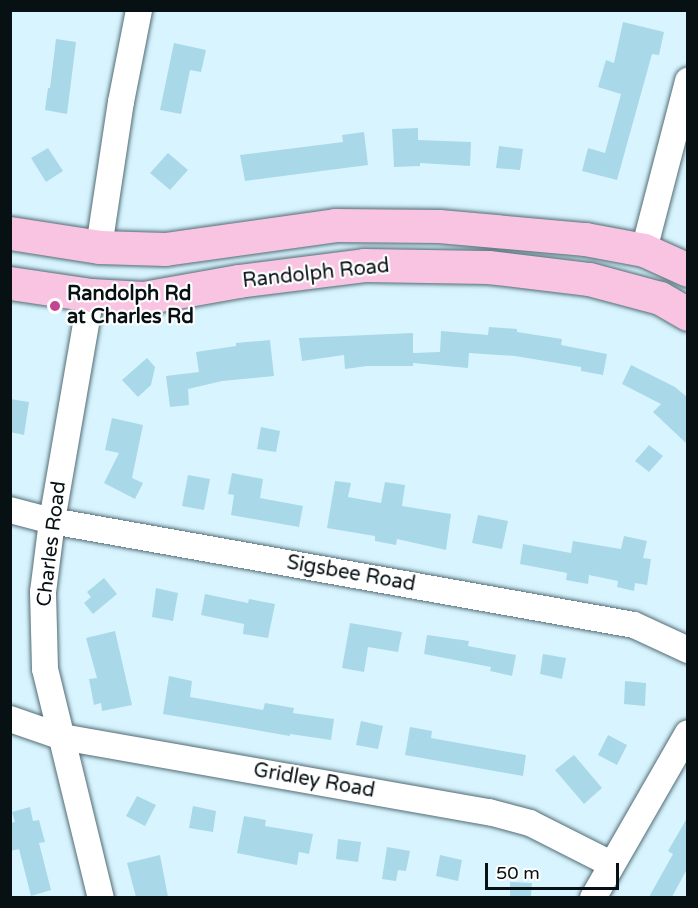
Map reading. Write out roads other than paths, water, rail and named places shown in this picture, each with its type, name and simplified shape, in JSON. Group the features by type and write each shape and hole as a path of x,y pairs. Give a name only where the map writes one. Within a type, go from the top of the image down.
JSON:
{"main road":[{"name":"Randolph Road","path":"10,232 99,247 165,249 335,225 450,227 585,238 644,250 687,270"},
{"name":"Randolph Road","path":"10,284 91,295 143,298 238,281 364,265 488,267 589,279 660,298 687,314"}],"street":[{"path":"99,247 121,102 139,10"},
{"path":"644,250 687,81"},
{"name":"Charles Road","path":"91,295 52,521 43,592 45,669 101,897"},
{"name":"Sigsbee Road","path":"10,510 52,521 634,625 687,650"},
{"name":"Gridley Road","path":"10,719 62,737 489,812 530,823 611,864"},
{"path":"593,897 687,733"}],"place":[{"name":"Randolph Rd at Charles Rd","path":"55,306"}]}
